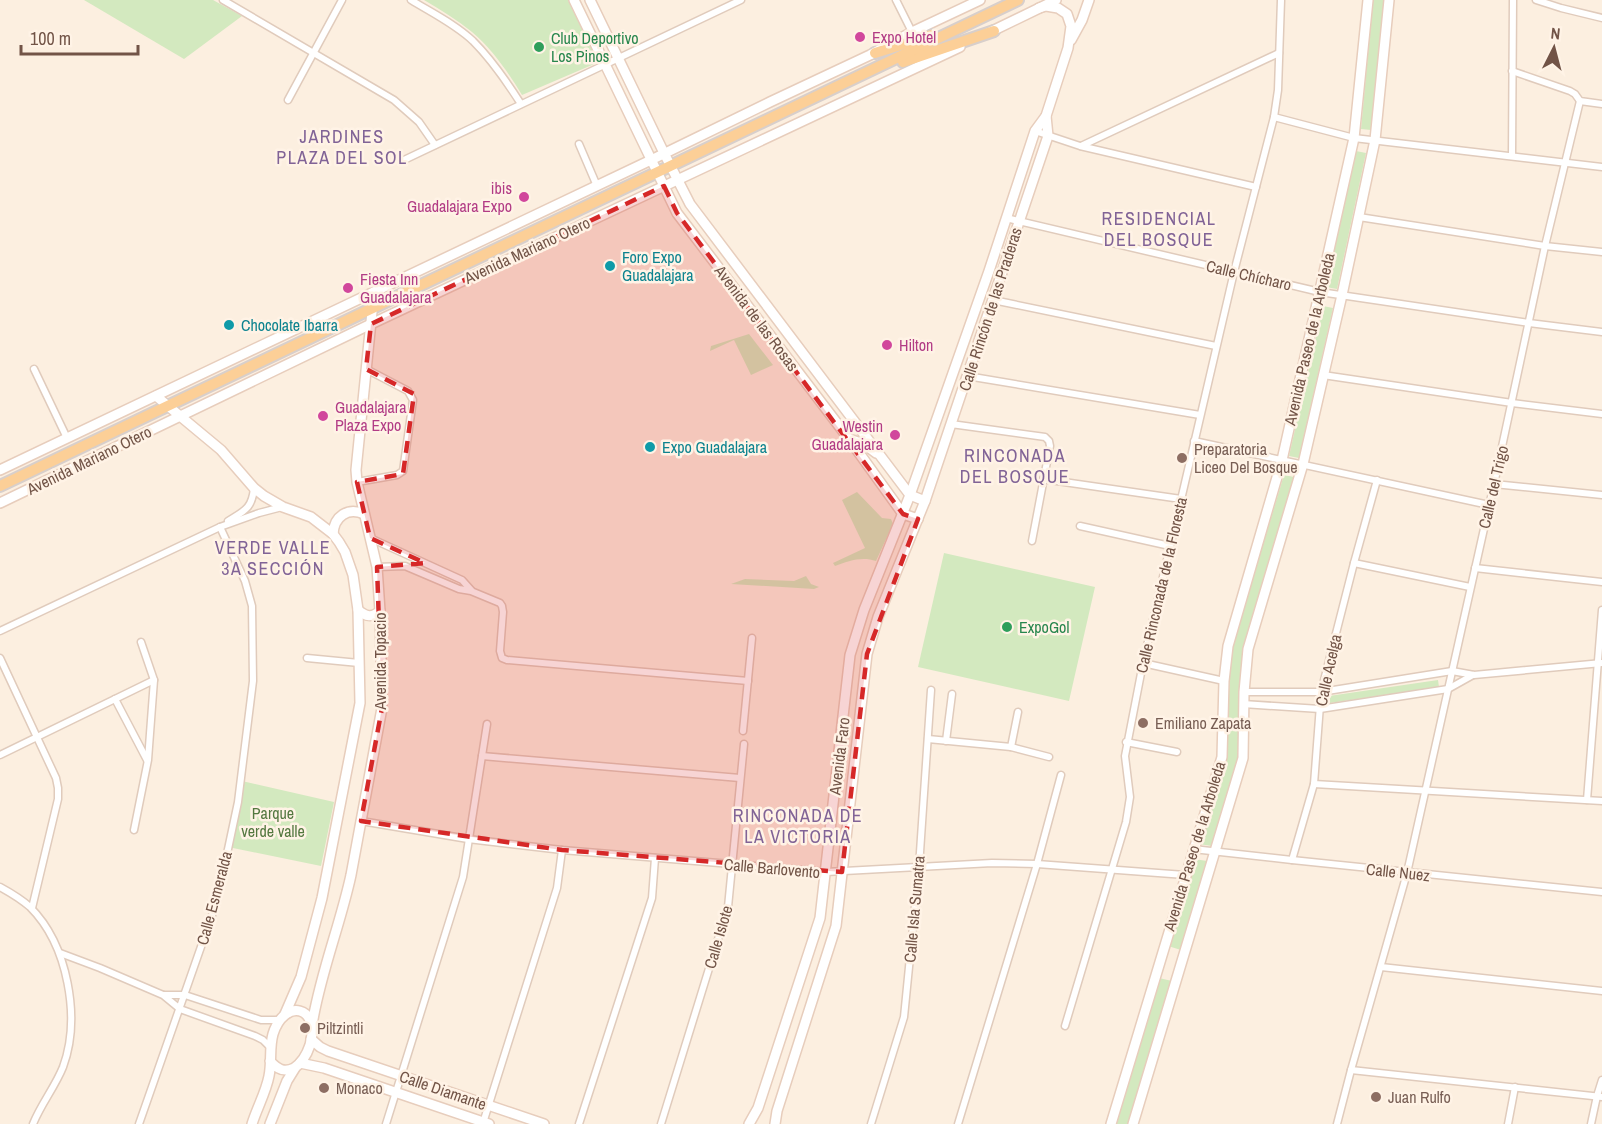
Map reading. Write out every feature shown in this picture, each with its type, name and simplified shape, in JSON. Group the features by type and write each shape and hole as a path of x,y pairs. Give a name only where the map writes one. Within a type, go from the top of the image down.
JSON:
{"main road":[{"name":"Avenida Mariano Otero","path":"0,486 1018,0"},
{"path":"875,53 967,25"},
{"path":"857,77 994,31"}],"street":[{"path":"223,0 394,100 419,122 435,146"},
{"path":"288,100 342,0"},
{"path":"411,0 473,41 497,68 521,104"},
{"name":"Avenida de las Rosas","path":"574,0 677,213 849,439 903,514"},
{"name":"Avenida de las Rosas","path":"590,0 690,204 910,495"},
{"path":"404,160 741,0"},
{"path":"896,0 912,32"},
{"name":"Avenida Mariano Otero","path":"0,470 875,53 912,32 980,0"},
{"name":"Avenida Mariano Otero","path":"0,503 1056,0"},
{"name":"Calle Rincón de las Praderas","path":"910,495 1035,131 1046,116 1068,48 1089,0"},
{"name":"Calle Rinconada de la Floresta","path":"1065,1026 1126,822 1130,796 1125,764 1126,742 1216,346 1274,117 1278,90 1281,0"},
{"name":"Avenida Paseo de la Arboleda","path":"1111,1124 1222,757 1224,681 1228,646 1282,460 1354,138 1368,0"},
{"name":"Avenida Paseo de la Arboleda","path":"1133,1124 1243,758 1244,692 1248,649 1303,465 1359,217 1375,140 1389,0"},
{"path":"1512,156 1513,0"},
{"path":"1536,0 1602,18"},
{"name":"Calle Rincón de las Praderas","path":"1039,8 1046,6 1058,8 1067,14 1071,26 1068,48"},
{"path":"1080,146 1279,53"},
{"path":"1512,70 1570,91 1580,101 1602,104"},
{"name":"Calle del Trigo","path":"1337,1124 1407,873 1545,246 1580,101"},
{"name":"Calle Rincón de las Praderas","path":"925,501 1048,136 1046,116"},
{"path":"1274,117 1354,138 1602,167"},
{"path":"1035,131 1080,146 1256,187"},
{"path":"579,144 597,186"},
{"path":"1359,217 1545,246 1602,252"},
{"name":"Calle Chícharo","path":"1006,218 1320,292 1602,332"},
{"name":"Avenida Topacio","path":"312,1025 321,982 345,901 382,708 377,567 357,482 356,457 374,292"},
{"path":"993,300 1216,346"},
{"path":"34,369 67,438"},
{"path":"357,482 397,475 403,471 413,400 408,391 366,369"},
{"path":"1323,375 1602,414"},
{"path":"968,376 1200,415"},
{"name":"Avenida Topacio","path":"156,396 221,450 254,488 272,502 311,517 333,534 345,552 353,575 358,610 360,703 328,872 301,977 283,1017"},
{"path":"951,424 1045,437 1049,441 1050,446 1032,541"},
{"path":"849,439 864,444 883,457"},
{"path":"1194,441 1489,505"},
{"path":"1043,478 1181,499"},
{"name":"Calle Acelga","path":"1292,861 1314,784 1321,692 1377,480"},
{"path":"1494,484 1602,495"},
{"path":"220,527 251,503 254,488"},
{"path":"910,495 925,501"},
{"name":"Avenida Faro","path":"749,1124 759,1108 818,927 850,655 864,610 910,495"},
{"name":"Avenida Faro","path":"775,1124 777,1111 836,926 867,654 878,617 925,501"},
{"path":"0,631 220,527 283,507"},
{"path":"333,534 335,523 342,514 353,511 364,514"},
{"path":"903,514 918,519"},
{"path":"1080,526 1170,546"},
{"name":"Calle Esmeralda","path":"140,1124 217,901 238,802 253,681 252,606 245,581 220,527"},
{"path":"370,538 462,580 471,591"},
{"path":"1354,563 1470,587"},
{"path":"377,567 405,566 497,602 502,606 500,651 502,658 507,660 748,681"},
{"path":"1475,568 1602,582"},
{"path":"358,610 369,617 380,610"},
{"path":"1587,800 1600,664 1602,610"},
{"path":"743,731 752,638"},
{"path":"134,830 148,760 154,680 141,642"},
{"path":"0,658 56,778 58,794 32,909"},
{"path":"307,658 359,663"},
{"path":"1143,663 1224,681"},
{"path":"1244,692 1321,692 1452,671 1474,675 1600,664"},
{"path":"1244,704 1320,709 1448,689 1474,675"},
{"path":"0,755 154,680"},
{"name":"Calle Isla Sumatra","path":"871,1124 904,1017 919,867 931,690"},
{"path":"946,741 952,694"},
{"path":"115,699 148,760"},
{"path":"1011,747 1018,712"},
{"path":"386,1124 463,877 487,724"},
{"path":"928,739 1011,747 1048,757"},
{"path":"1126,742 1177,752"},
{"name":"Calle Islote","path":"661,1124 728,907 744,744"},
{"path":"482,756 740,778"},
{"path":"958,1124 1061,776"},
{"path":"1314,784 1602,801"},
{"name":"Calle Barlovento","path":"361,821 468,839 562,850 825,872 992,863 1185,875"},
{"name":"Calle Nuez","path":"1193,849 1602,892"},
{"path":"485,1123 557,888 562,850"},
{"path":"579,1124 651,898 655,858"},
{"path":"0,887 18,897 32,909 45,928 60,954 70,1000 70,1039 63,1066 33,1124"},
{"path":"60,954 163,995 180,1009 255,1036 270,1047"},
{"path":"1381,967 1602,991"},
{"path":"163,995 185,995 261,1020 283,1017 294,1011 307,1015 312,1025 308,1049 287,1081 270,1124"},
{"path":"252,1124 269,1076 270,1047 275,1029 283,1017"},
{"name":"Calle Diamante","path":"311,1040 328,1051 544,1124"},
{"path":"270,1061 280,1070 287,1071 297,1065"},
{"name":"Calle Diamante","path":"297,1065 324,1068 485,1123"},
{"path":"1351,1070 1599,1096"},
{"path":"1591,1124 1602,1080"},
{"path":"1508,1124 1515,1087"}],"highlighted area":[{"path":"664,186 677,213 903,514 918,519 867,654 842,872 562,850 361,821 382,708 377,567 425,563 370,538 357,482 403,474 414,394 366,369 371,324"}],"green space":[{"path":"84,0 213,0 242,16 184,59"},
{"name":"Club Deportivo Los Pinos","path":"424,0 568,0 599,62 522,95 499,61 472,32"},
{"path":"1373,0 1384,0 1371,130 1361,129"},
{"path":"1356,151 1366,153 1337,289 1326,287"},
{"path":"1323,306 1333,308 1299,458 1289,456"},
{"path":"749,334 773,365 751,375 734,340 710,351 711,346"},
{"path":"1284,475 1294,477 1242,658 1238,759 1212,846 1199,844 1226,758 1231,650"},
{"path":"857,492 882,518 891,519 893,524 876,561 860,559 835,566 833,563 865,548 842,500"},
{"name":"ExpoGol","path":"944,553 1095,587 1069,701 918,667"},
{"path":"806,576 811,584 819,587 814,589 731,584 745,579 794,581"},
{"path":"1438,680 1439,687 1330,703 1329,696"},
{"name":"Parque verde valle","path":"242,781 334,802 321,866 228,847"},
{"path":"1194,859 1207,861 1181,950 1168,946"},
{"path":"1159,978 1172,981 1128,1124 1115,1124"}],"place":[{"name":"Expo Hotel","path":"860,37"},
{"name":"Club Deportivo Los Pinos","path":"539,47"},
{"name":"ibis Guadalajara Expo","path":"524,197"},
{"name":"Foro Expo Guadalajara","path":"610,266"},
{"name":"Fiesta Inn Guadalajara","path":"348,288"},
{"name":"Chocolate Ibarra","path":"229,325"},
{"name":"Hilton","path":"887,345"},
{"name":"Guadalajara Plaza Expo","path":"323,416"},
{"name":"Westin Guadalajara","path":"895,435"},
{"name":"Expo Guadalajara","path":"650,447"},
{"name":"Preparatoria Liceo Del Bosque","path":"1182,458"},
{"name":"ExpoGol","path":"1007,627"},
{"name":"Emiliano Zapata","path":"1143,723"},
{"name":"Piltzintli","path":"305,1028"},
{"name":"Monaco","path":"324,1088"},
{"name":"Juan Rulfo","path":"1376,1097"}],"district":[{"name":"JARDINES PLAZA DEL SOL","path":"342,147"},
{"name":"RESIDENCIAL DEL BOSQUE","path":"1159,229"},
{"name":"RINCONADA DEL BOSQUE","path":"1015,466"},
{"name":"VERDE VALLE 3A SECCIÓN","path":"273,558"},
{"name":"RINCONADA DE LA VICTORIA","path":"798,826"}]}
